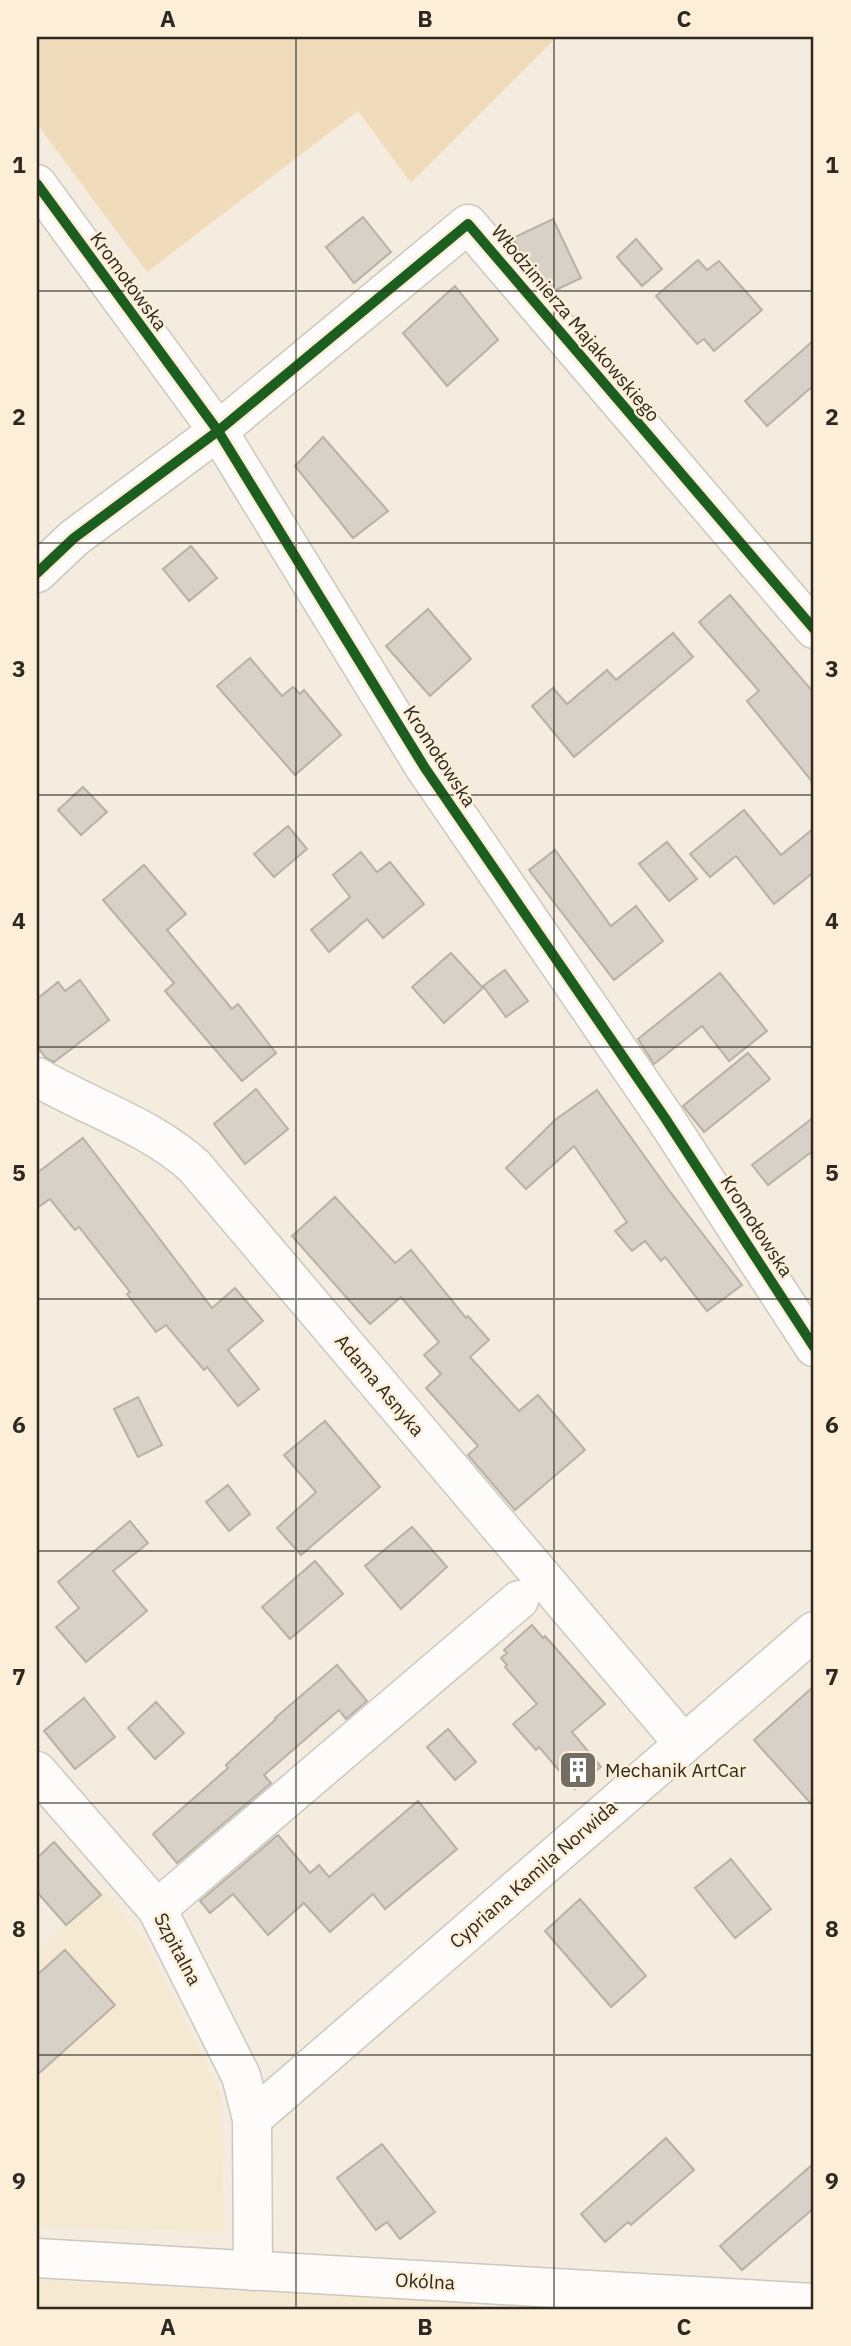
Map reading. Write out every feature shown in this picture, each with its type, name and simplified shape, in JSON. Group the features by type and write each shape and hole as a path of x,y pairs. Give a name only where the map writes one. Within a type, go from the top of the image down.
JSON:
{"street":[{"name":"Kromołowska","path":"37,184 218,431 425,768 665,1118 814,1347"},
{"name":"Włodzimierza Majakowskiego","path":"218,431 468,224 814,629"},
{"path":"37,573 74,538 218,431"},
{"name":"Adama Asnyka","path":"37,1077 162,1141 194,1166 683,1743"},
{"path":"157,1909 519,1600"},
{"name":"Cypriana Kamila Norwida","path":"252,2119 814,1631"},
{"name":"Szpitalna","path":"37,1771 157,1909 231,2052 241,2076 252,2119 253,2271"},
{"name":"Okólna","path":"37,2258 814,2303"}],"shaded area":[{"path":"37,37 557,37 411,183 358,111 147,272 37,124"},
{"path":"105,1892 147,1946 222,2096 224,2233 37,2226 37,1952"},
{"path":"37,2280 471,2303 474,2309 37,2309"}],"building":[{"path":"363,217 391,252 354,283 326,247"},
{"path":"553,219 581,278 554,291 519,250 513,238"},
{"path":"636,239 662,269 642,286 617,257"},
{"path":"698,260 707,270 719,261 762,310 714,351 704,339 697,344 656,296"},
{"path":"455,286 498,340 447,386 403,333"},
{"path":"814,340 814,385 767,426 745,401"},
{"path":"323,437 388,511 353,538 295,466"},
{"path":"191,546 217,578 189,601 163,569"},
{"path":"730,595 814,693 814,784 747,701 759,691 699,622"},
{"path":"428,609 471,659 430,696 386,646"},
{"path":"673,633 693,657 574,757 532,706 553,688 567,704 607,670 616,680"},
{"path":"250,658 282,696 293,687 300,694 304,690 341,735 295,775 217,686"},
{"path":"83,787 107,812 81,835 58,810"},
{"path":"744,810 781,855 814,828 814,872 774,904 736,856 710,877 690,854"},
{"path":"288,826 307,849 274,877 254,854"},
{"path":"667,842 697,879 669,901 639,864"},
{"path":"555,850 611,926 636,906 663,941 614,980 529,870"},
{"path":"361,852 377,872 390,862 424,904 383,938 367,919 329,952 311,930 350,897 333,875"},
{"path":"144,865 186,914 167,930 232,1009 238,1004 276,1053 242,1081 165,991 174,983 103,900"},
{"path":"451,953 483,988 444,1023 412,987"},
{"path":"505,970 528,1001 506,1017 483,986"},
{"path":"720,973 767,1031 729,1061 702,1026 654,1064 638,1039"},
{"path":"80,980 109,1020 54,1062 45,1057 37,1046 37,999 58,982 65,991"},
{"path":"748,1053 770,1079 704,1132 683,1106"},
{"path":"256,1089 288,1129 245,1164 214,1124"},
{"path":"597,1090 742,1285 707,1311 665,1257 661,1261 645,1241 632,1251 615,1231 627,1222 574,1146 526,1189 506,1168 555,1120"},
{"path":"814,1117 814,1150 768,1185 752,1165"},
{"path":"83,1138 212,1308 235,1288 263,1321 228,1350 259,1389 238,1406 207,1367 204,1370 166,1325 156,1332 127,1294 130,1292 79,1227 75,1230 50,1199 37,1208 37,1173"},
{"path":"335,1197 395,1263 411,1250 466,1318 468,1316 489,1340 470,1357 519,1411 538,1395 585,1450 515,1510 468,1455 478,1446 426,1388 441,1374 424,1355 439,1342 401,1297 370,1324 292,1236"},
{"path":"138,1397 162,1445 138,1457 114,1409"},
{"path":"325,1421 380,1487 301,1555 277,1528 316,1492 284,1455"},
{"path":"228,1485 250,1514 229,1531 206,1502"},
{"path":"130,1521 148,1543 113,1571 147,1611 86,1662 56,1627 79,1608 58,1582"},
{"path":"412,1527 447,1567 401,1609 365,1566"},
{"path":"315,1561 343,1594 290,1639 262,1607"},
{"path":"532,1625 605,1704 572,1732 601,1767 575,1789 539,1747 536,1750 513,1724 537,1704 505,1667 507,1665 501,1658 507,1653 504,1650"},
{"path":"337,1665 367,1701 346,1719 339,1710 264,1775 271,1783 177,1863 153,1834 228,1768 226,1765 275,1718"},
{"path":"814,1686 814,1807 754,1740"},
{"path":"84,1698 115,1737 75,1769 44,1731"},
{"path":"156,1702 184,1733 155,1759 128,1728"},
{"path":"448,1729 476,1762 455,1780 427,1747"},
{"path":"418,1801 457,1849 385,1909 373,1894 330,1932 304,1903 268,1935 233,1894 210,1913 200,1901 278,1835 310,1873 319,1865 329,1877"},
{"path":"54,1842 101,1895 66,1925 37,1892 37,1858"},
{"path":"731,1859 771,1909 735,1938 695,1888"},
{"path":"580,1899 646,1976 611,2007 545,1931"},
{"path":"65,1950 115,2005 37,2075 37,1975"},
{"path":"666,2138 694,2170 631,2225 628,2222 605,2242 581,2214"},
{"path":"382,2144 435,2212 400,2239 387,2222 376,2230 337,2178"},
{"path":"814,2163 814,2208 742,2270 720,2246"}],"cycle path":[{"path":"37,184 218,431 425,768 665,1118 814,1347"},
{"path":"37,573 74,538 218,431 468,224 814,629"}],"place":[{"name":"Mechanik ArtCar","path":"578,1770"}]}
